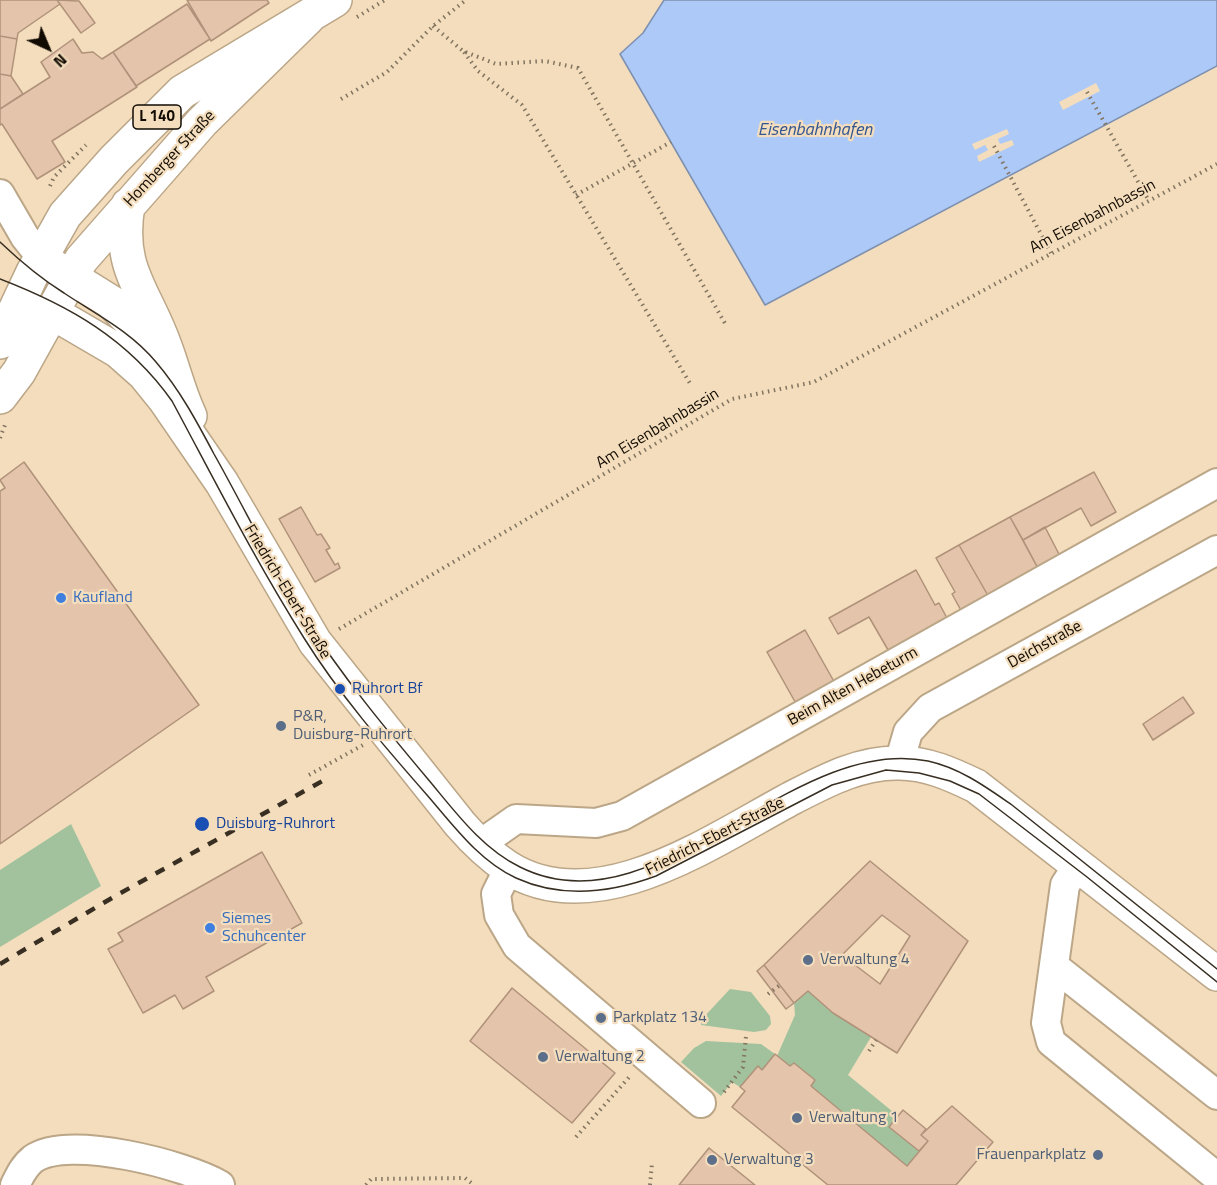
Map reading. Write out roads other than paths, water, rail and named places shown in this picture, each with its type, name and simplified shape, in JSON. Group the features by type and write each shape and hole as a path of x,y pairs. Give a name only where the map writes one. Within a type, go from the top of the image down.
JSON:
{"main road":[{"name":"Homberger Straße","path":"49,316 81,260 128,205 202,122 322,8"},
{"name":"Homberger Straße","path":"8,307 65,215 114,160 182,92 322,8"},
{"path":"128,205 123,232 131,274 165,345 180,394"},
{"path":"41,256 70,278 111,302 141,332 161,360 180,394 222,483"},
{"name":"Friedrich-Ebert-Straße","path":"8,307 65,320 118,351 144,374 165,400 222,483 315,642 385,733 479,845 509,868 538,881 565,886 597,886 631,879 666,864 830,778 867,766 899,763 940,769 976,786 1217,974"},
{"name":"L 140","path":"0,342 8,307"},
{"name":"L 140","path":"0,397 19,372 49,316"}],"street":[{"path":"0,194 25,237 41,256"},
{"name":"Beim Alten Hebeturm","path":"479,845 516,819 596,823 622,816 1217,483"},
{"name":"Deichstraße","path":"899,763 908,732 930,708 1217,550"},
{"path":"1078,865 1065,885 1046,1023 1051,1042 1217,1178"},
{"path":"509,868 496,894 499,915 517,946 647,1055 711,1099"},
{"path":"1054,966 1217,1095"},
{"path":"15,1185 22,1169 34,1158 53,1152 80,1149 117,1152 174,1177 204,1175 220,1185"}],"water":[{"name":"Eisenbahnhafen","path":"664,0 1217,0 1217,66 765,305 620,54 643,33"}],"tram line":[{"path":"0,242 47,281 124,332 156,362 188,406 282,580 349,682 458,815 481,839 506,859 520,867 571,881 621,875 672,856 825,775 877,760 928,761 962,773 1012,805 1217,969"},
{"path":"0,279 26,289 74,313 96,327 117,342 155,379 172,401 286,609 332,679 378,739 457,830 478,852 503,871 533,885 568,891 604,890 639,882 656,876 832,785 886,770 919,773 950,781 979,794 1087,877 1217,982"}],"railway":[{"path":"0,964 117,895 326,779"}],"place":[{"name":"Kaufland","path":"61,598"},
{"name":"Ruhrort Bf","path":"340,689"},
{"name":"P&R, Duisburg-Ruhrort","path":"281,726"},
{"name":"Duisburg-Ruhrort","path":"202,824"},
{"name":"Siemes Schuhcenter","path":"210,928"},
{"name":"Verwaltung 4","path":"808,960"},
{"name":"Parkplatz 134","path":"601,1018"},
{"name":"Verwaltung 2","path":"543,1057"},
{"name":"Verwaltung 1","path":"797,1118"},
{"name":"Frauenparkplatz","path":"1098,1155"},
{"name":"Verwaltung 3","path":"712,1160"}]}
